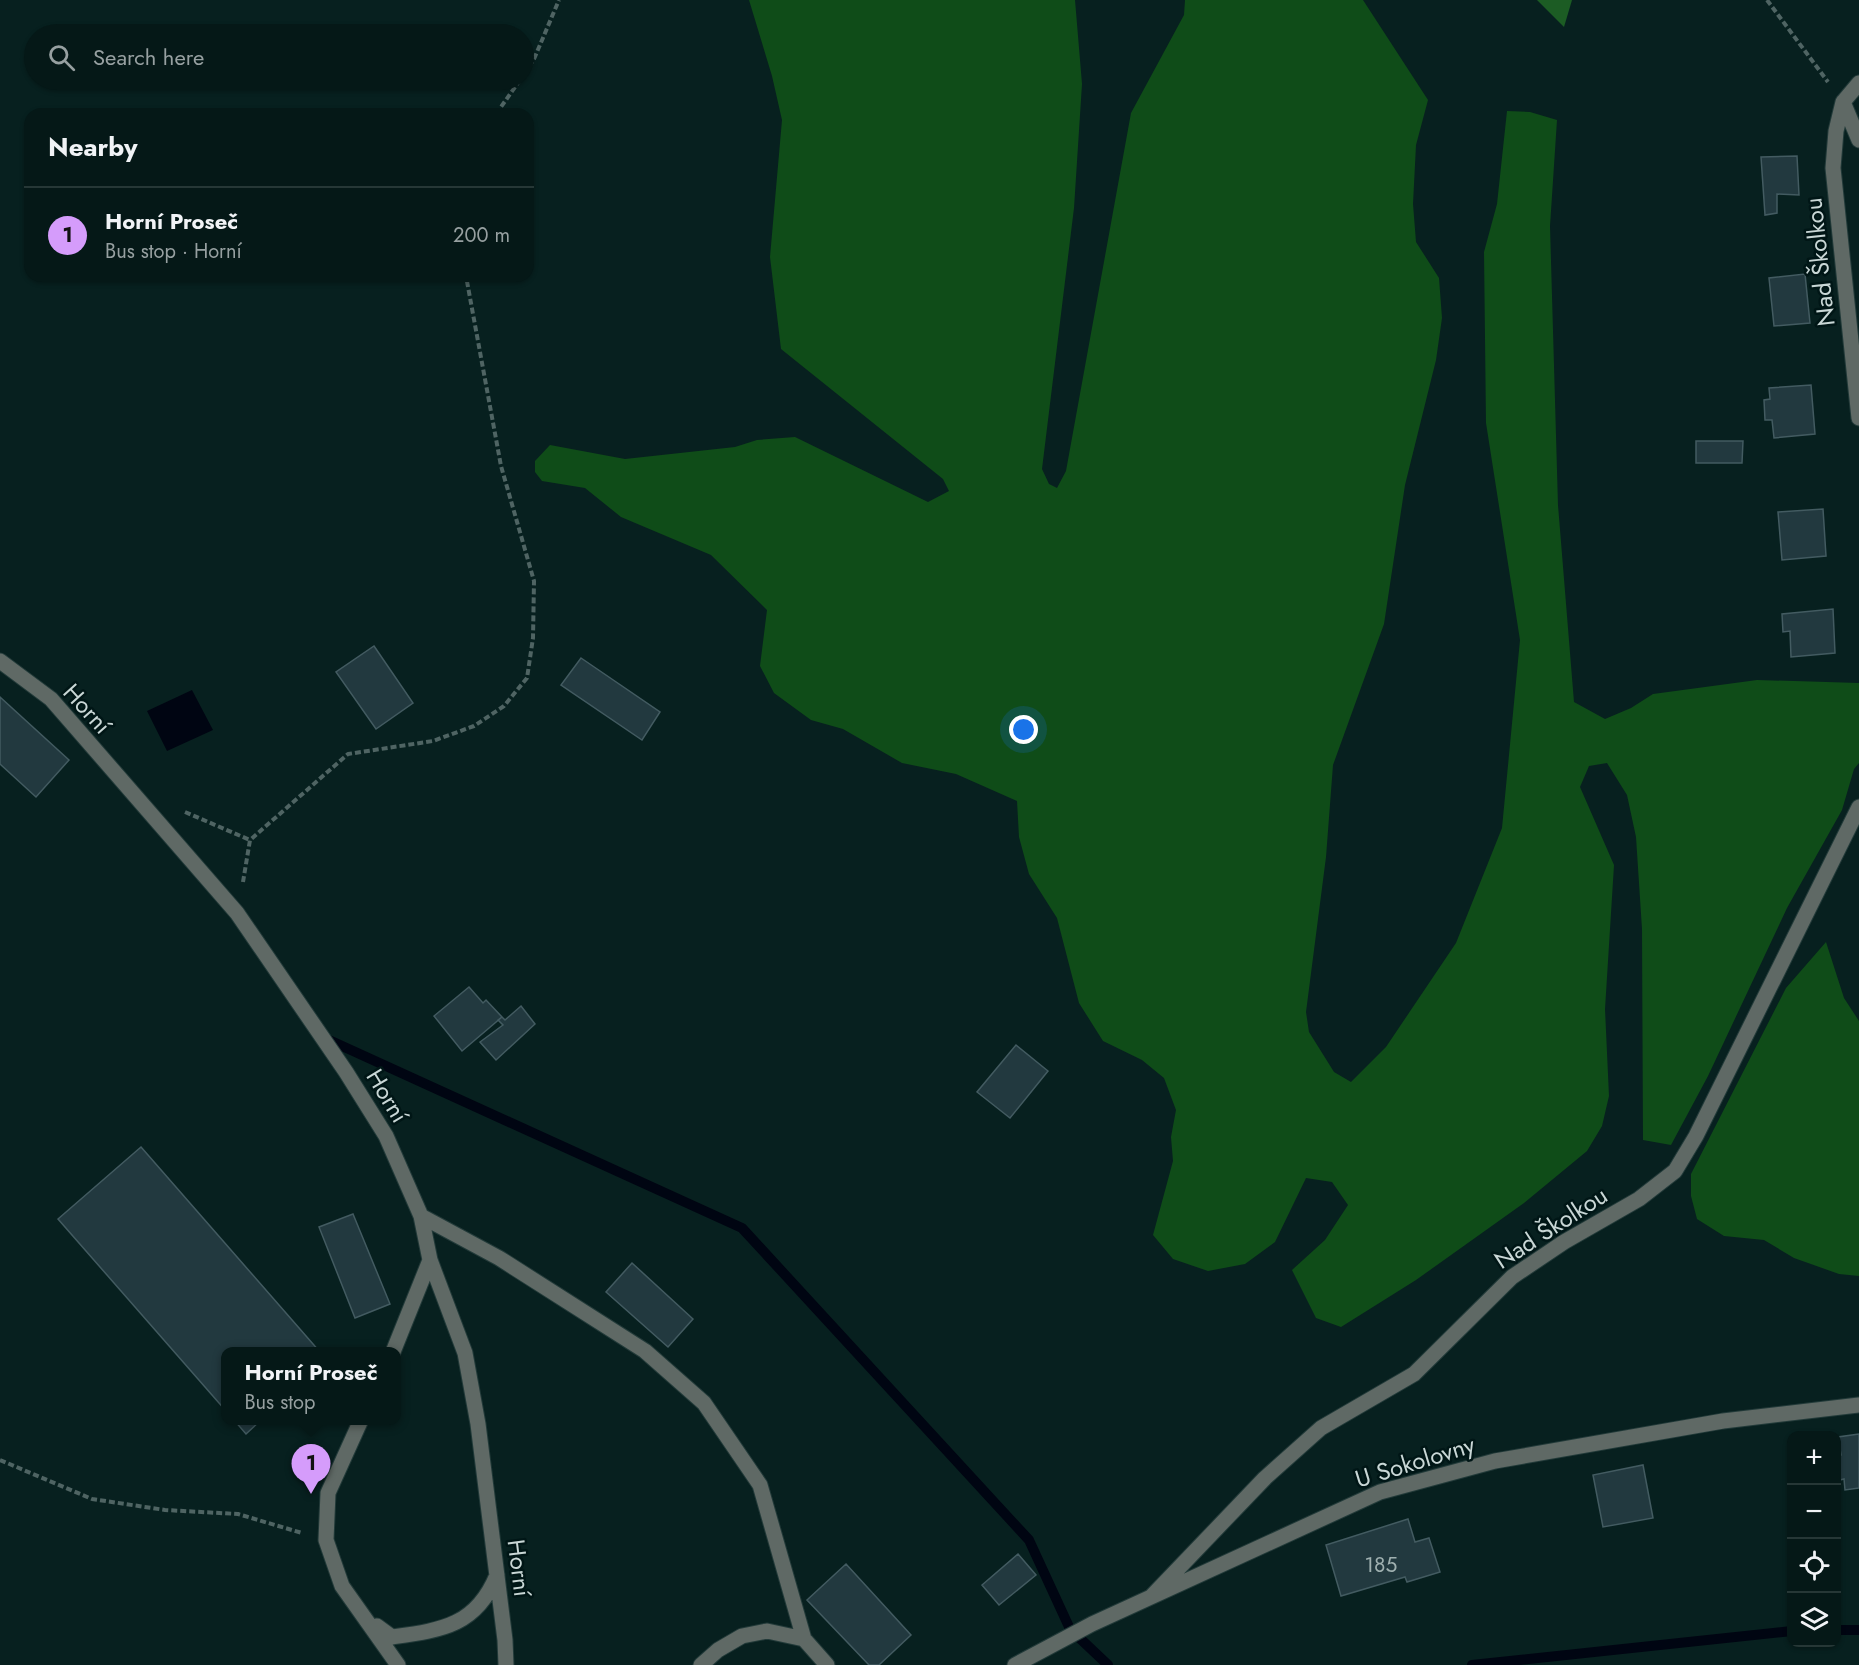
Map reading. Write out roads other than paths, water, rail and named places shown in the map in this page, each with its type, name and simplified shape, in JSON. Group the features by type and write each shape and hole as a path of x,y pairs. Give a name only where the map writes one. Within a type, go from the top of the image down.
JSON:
{"street":[{"name":"Nad Školkou","path":"1859,83 1843,102 1836,131 1833,168 1859,418"},
{"path":"1843,102 1859,140"},
{"name":"Horní","path":"0,661 51,699 237,914 346,1072 386,1136 421,1216 430,1260 465,1353 478,1424 506,1665"},
{"name":"Nad Školkou","path":"1152,1596 1265,1478 1321,1428 1414,1374 1512,1277 1564,1242 1639,1199 1675,1171 1695,1136 1859,807"},
{"path":"421,1216 499,1258 645,1351 704,1403 760,1485 804,1639 827,1665"},
{"path":"395,1347 430,1260"},
{"name":"U Sokolovny","path":"1015,1665 1152,1596 1380,1492 1495,1461 1723,1421 1859,1405"},
{"path":"359,1425 328,1493 326,1540 342,1586 398,1665"},
{"path":"363,1615 392,1637 420,1633 464,1621 488,1595 497,1574"},
{"path":"701,1665 718,1650 742,1636 767,1631 804,1639"}],"waterway":[{"path":"329,1040 742,1228 1029,1540 1070,1629 1108,1665"},
{"path":"1841,1630 1859,1630"},
{"path":"1472,1665 1787,1632"}],"place":[{"name":"Horní Proseč","path":"311,1494"}]}
